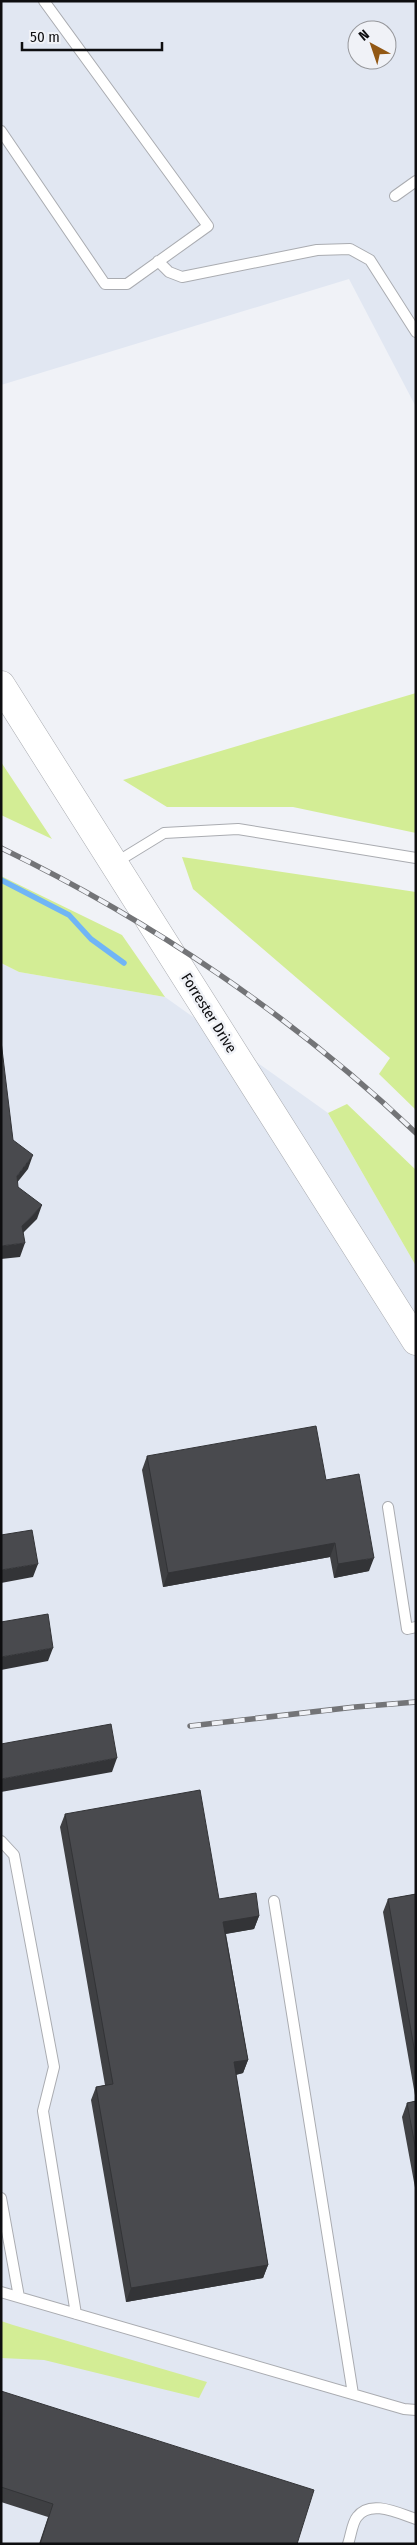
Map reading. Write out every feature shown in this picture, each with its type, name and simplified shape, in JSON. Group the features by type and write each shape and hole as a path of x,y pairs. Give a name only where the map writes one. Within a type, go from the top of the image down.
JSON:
{"street":[{"name":"Forrester Drive","path":"1,685 416,1341"}],"lane":[{"path":"1,131 105,284 127,284 208,226 44,1"},
{"path":"394,196 416,181"},
{"path":"158,261 169,272 182,277 317,250 350,249 370,260 416,332"},
{"path":"114,864 164,833 238,829 416,858"},
{"path":"388,1507 407,1629 416,1627"},
{"path":"1,1841 14,1855 54,2067 43,2111 76,2314"},
{"path":"274,1901 353,2394"},
{"path":"1,2198 4,2232 19,2297"},
{"path":"1,2292 353,2394 416,2410"},
{"path":"348,2544 356,2518 368,2508 379,2508 416,2519"}],"shaded area":[{"path":"1,1 416,1 416,407 349,279 1,385"},
{"path":"1,963 19,972 165,997 328,1113 416,1266 416,2544 1,2544"}],"green space":[{"path":"416,693 416,833 293,807 167,807 123,780"},
{"path":"1,762 52,839 1,815"},
{"path":"182,857 416,892 416,1110 379,1074 390,1058 193,889"},
{"path":"1,876 122,935 165,997 19,972 1,963"},
{"path":"347,1104 416,1170 416,1266 328,1113"},
{"path":"1,2321 207,2382 199,2398 44,2360 1,2358"}],"building":[{"path":"1,1041 13,1140 33,1155 17,1176 18,1187 42,1205 22,1226 25,1243 1,1246"},
{"path":"316,1426 326,1480 359,1474 374,1558 338,1564 335,1543 168,1573 147,1456"},
{"path":"32,1530 38,1564 1,1570 1,1535"},
{"path":"48,1614 53,1648 1,1657 1,1622"},
{"path":"111,1724 117,1758 1,1779 1,1744"},
{"path":"200,1790 219,1899 256,1893 259,1916 223,1922 248,2060 234,2062 268,2265 131,2288 96,2087 113,2084 65,1814"},
{"path":"416,1894 416,2059 388,1899"},
{"path":"416,2101 416,2151 407,2103"},
{"path":"1,2391 314,2490 297,2544 40,2544 53,2504 1,2487"}],"waterway":[{"path":"1,880 69,915 91,939 124,963"}],"railway":[{"path":"1,848 113,907 220,975 321,1050 416,1133"},
{"path":"190,1726 416,1702"}]}
